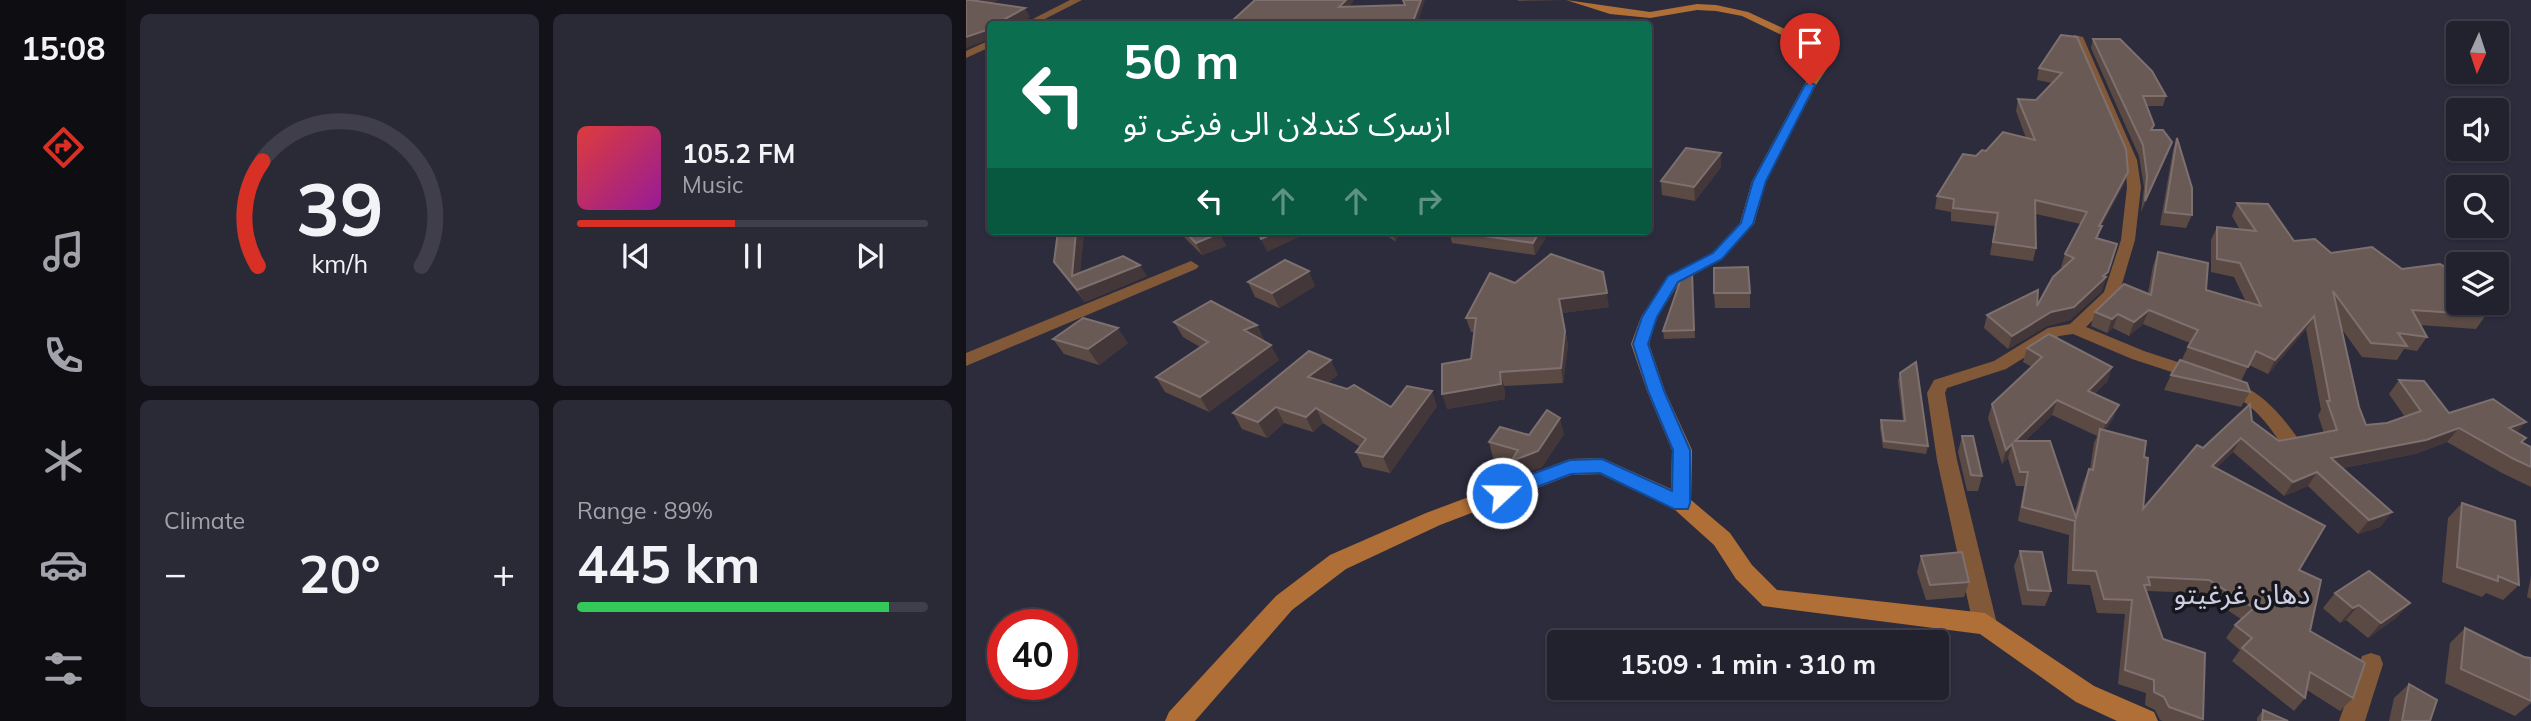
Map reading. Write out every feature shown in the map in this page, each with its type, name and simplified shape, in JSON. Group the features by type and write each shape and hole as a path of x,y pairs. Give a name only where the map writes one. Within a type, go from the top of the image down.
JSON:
{"street":[{"path":"1034,21 1077,0"},
{"path":"1571,0 1610,11 1650,15 1697,7 1745,14 1820,49 1825,64 1810,85 1759,181 1747,224 1717,256 1673,279 1649,317 1640,344 1656,391 1682,450 1681,503"},
{"path":"1985,624 1947,460 1937,393 1940,384 2000,365 2054,332 2075,328 2111,294 2128,240 2134,187 2131,160 2078,37"},
{"path":"966,55 987,44"},
{"path":"966,360 1191,266"},
{"path":"2075,328 2138,355 2246,392 2270,413 2290,442"},
{"path":"1178,721 1284,603 1338,562 1433,519 1570,467 1602,466 1681,503 1722,539 1744,572 1771,598 1985,624 2085,694 2145,721"},
{"path":"2352,721 2371,664"}],"building":[{"path":"966,0 1025,8 1001,21 987,21 987,30 966,37"},
{"path":"1255,0 1346,0 1339,7 1405,5 1403,0 1421,0 1413,21 1232,21"},
{"path":"2061,35 2077,37 2126,149 2128,172 2099,226 2102,226 2096,238 2117,244 2108,272 2103,276 2106,277 2074,307 2051,312 2012,336 1987,315 2038,290 2037,306 2053,277 2074,258 2065,254 2087,212 2035,200 2036,248 1993,242 1998,213 1953,208 1954,199 1937,196 1963,154 1976,156 1982,150 1986,151 2003,132 2035,140 2018,99 2036,100 2062,73 2039,68"},
{"path":"2093,39 2120,39 2152,71 2166,96 2143,96 2154,125 2151,130 2163,130 2172,142 2145,201 2147,176 2143,145"},
{"path":"2177,138 2192,188 2192,215 2165,212"},
{"path":"1686,148 1721,153 1694,187 1661,181"},
{"path":"2237,203 2268,204 2294,241 2315,239 2331,253 2372,247 2402,269 2440,264 2446,267 2446,312 2412,310 2427,337 2398,333 2407,346 2371,343 2333,291 2359,407 2366,425 2387,423 2421,411 2399,380 2424,381 2449,413 2493,399 2526,422 2509,428 2526,438 2521,442 2531,447 2531,467 2459,428 2426,440 2331,458 2392,512 2369,520 2317,472 2293,482 2241,438 2212,466 2325,526 2299,570 2321,580 2310,631 2365,663 2353,698 2310,672 2305,698 2242,648 2252,638 2235,625 2254,608 2209,580 2148,577 2150,585 2144,585 2163,639 2205,653 2203,719 2169,707 2164,697 2154,692 2154,680 2125,670 2132,600 2104,599 2096,571 2073,570 2075,521 2022,507 2028,472 2020,472 2012,444 2006,450 1992,404 2042,357 2027,348 2049,334 2112,367 2088,391 2119,405 2106,423 2057,400 2015,441 2050,441 2076,518 2089,469 2093,470 2100,429 2146,441 2144,457 2148,458 2143,509 2197,445 2203,448 2250,404 2252,421 2279,441 2337,430 2327,401 2330,401 2314,316 2275,360 2256,351 2248,367 2188,347 2198,330 2149,310 2134,322 2118,314 2112,319 2095,312 2124,284 2151,295 2158,252 2208,263 2206,290 2261,306 2240,263 2217,259 2217,227 2256,231"},
{"path":"1057,235 1076,235 1072,276 1123,256 1140,265 1077,290 1054,262"},
{"path":"1188,235 1215,235 1196,243"},
{"path":"1478,235 1538,235 1533,243"},
{"path":"1551,254 1603,272 1607,293 1559,299 1565,331 1561,368 1500,372 1501,384 1442,394 1442,364 1471,359 1476,318 1466,318 1490,273 1515,283"},
{"path":"1285,260 1309,271 1272,293 1248,282"},
{"path":"1748,267 1750,293 1714,293 1714,268"},
{"path":"1692,271 1694,330 1663,331 1682,276"},
{"path":"1211,301 1257,325 1244,330 1271,345 1200,397 1156,377 1208,342 1174,322"},
{"path":"1083,318 1118,328 1088,349 1053,339"},
{"path":"1309,351 1331,360 1308,377 1347,389 1354,385 1391,407 1407,386 1432,391 1383,457 1356,452 1366,439 1316,408 1306,417 1276,407 1258,422 1233,413"},
{"path":"2180,360 2247,383 2250,392 2171,375"},
{"path":"1916,362 1928,446 1884,441 1881,420 1905,421 1900,373"},
{"path":"1547,410 1560,418 1538,451 1517,459 1513,458 1518,450 1489,442 1500,427 1529,435"},
{"path":"1962,436 1973,436 1982,476 1971,475"},
{"path":"2462,503 2515,521 2519,585 2498,576 2498,581 2457,567"},
{"path":"2020,551 2042,552 2051,591 2028,590"},
{"path":"1962,552 1969,582 1930,585 1921,556"},
{"path":"2369,571 2410,603 2381,623 2359,605 2353,608 2335,593"},
{"path":"2465,628 2531,658 2531,701 2461,669"},
{"path":"2409,684 2437,700 2430,721 2402,721"},
{"path":"2263,710 2288,721 2262,721"}],"district":[{"name":"دهان غرغیتو","path":"2242,594"}],"route":[{"path":"1502,493 1570,467 1602,466 1681,503 1682,450 1656,391 1640,344 1649,317 1673,279 1717,256 1747,224 1759,181 1778,151 1810,85"}]}
